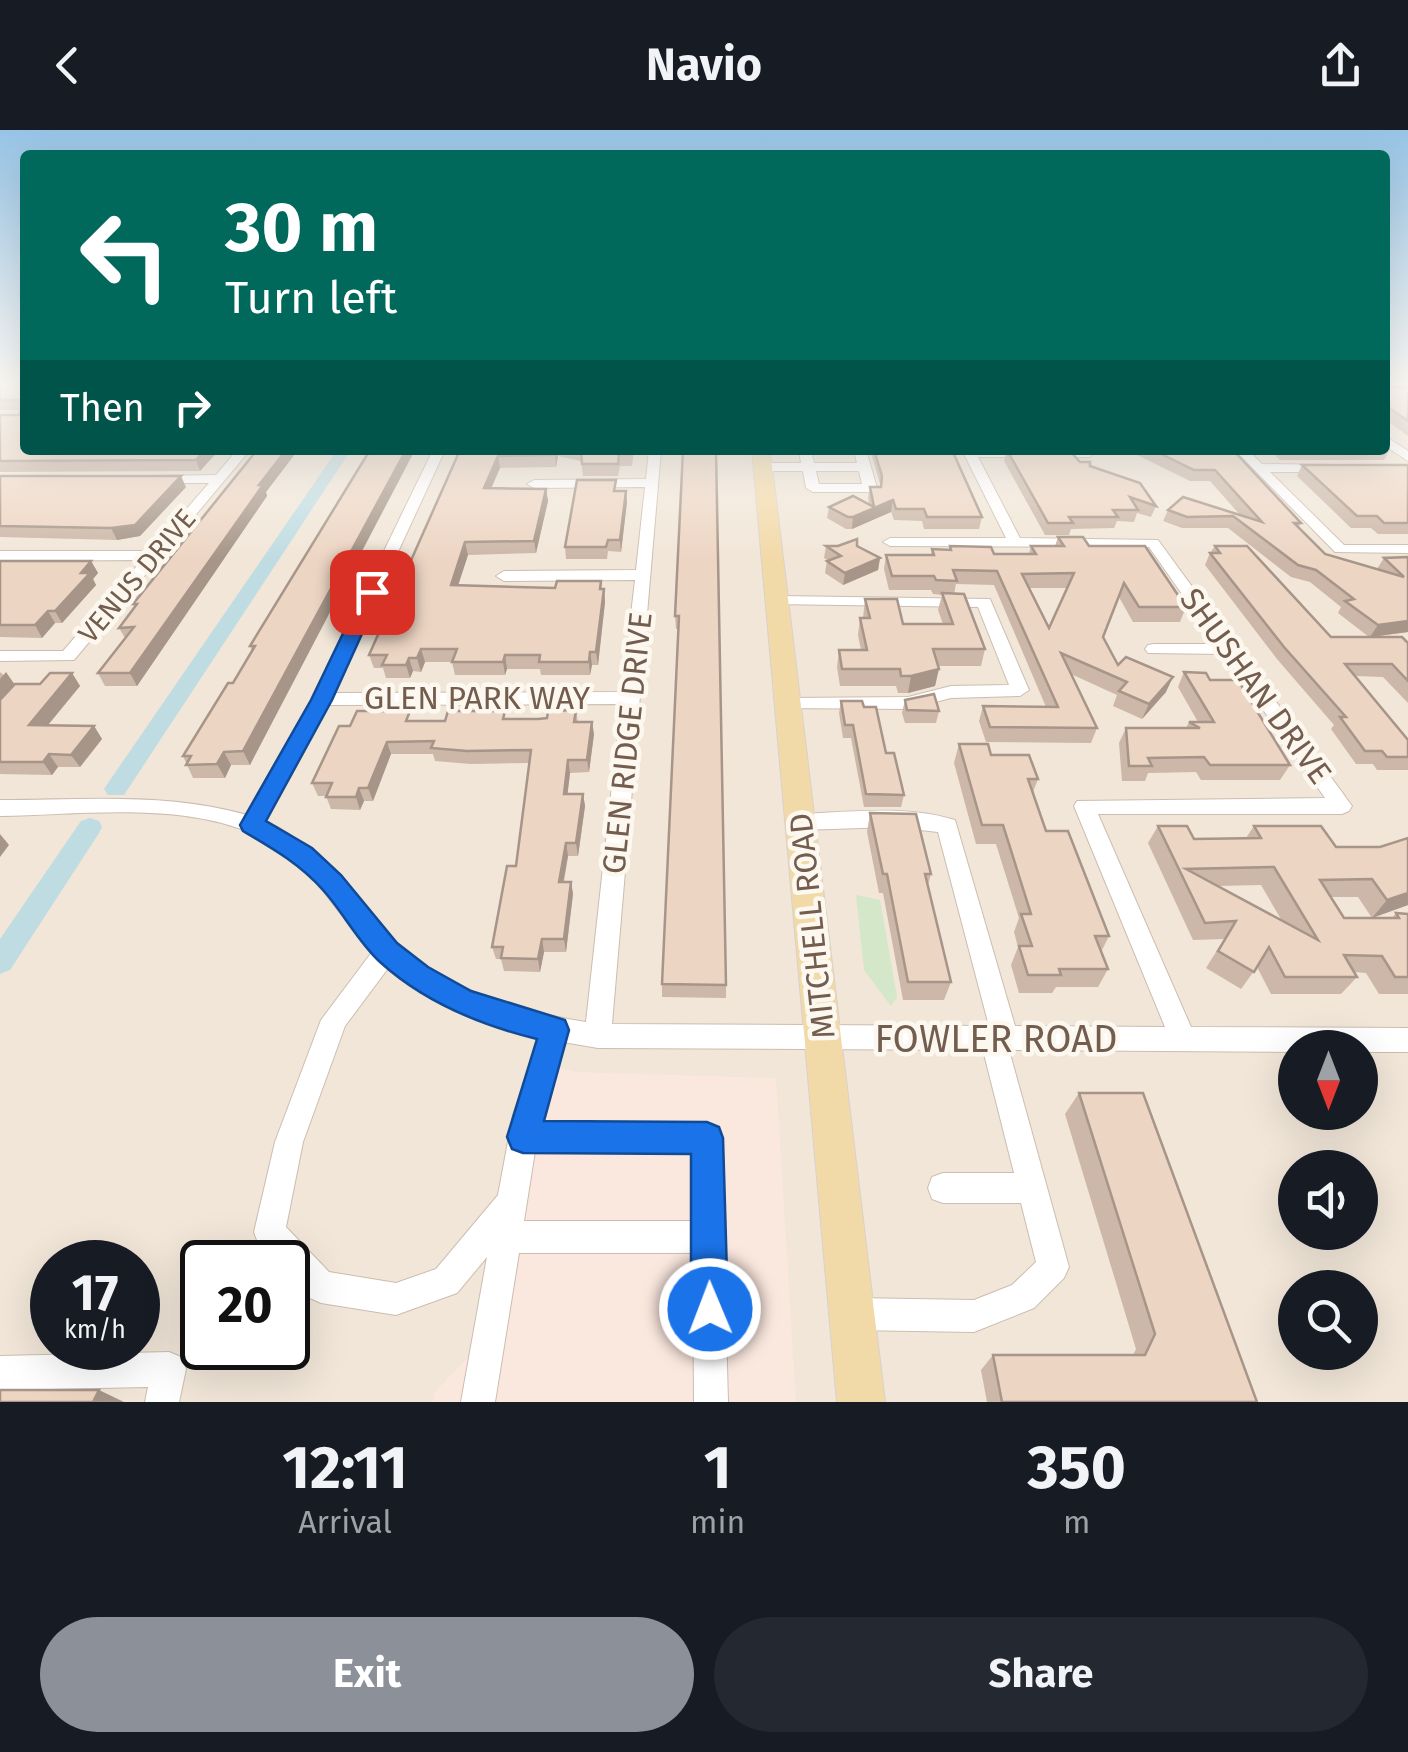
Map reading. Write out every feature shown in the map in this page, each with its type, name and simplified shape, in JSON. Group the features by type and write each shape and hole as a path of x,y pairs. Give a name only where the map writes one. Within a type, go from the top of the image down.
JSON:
{"main road":[{"name":"MITCHELL ROAD","path":"762,458 861,1402"}],"street":[{"name":"VENUS DRIVE","path":"0,656 68,656 240,455"},
{"path":"252,825 321,700 438,455"},
{"name":"GLEN RIDGE DRIVE","path":"598,1036 655,455"},
{"path":"806,455 813,488 870,488 861,455"},
{"path":"890,542 1015,542 971,455"},
{"path":"1246,455 1340,549 1408,549"},
{"path":"762,458 808,467 864,467"},
{"path":"1258,468 1333,468"},
{"path":"1389,468 1408,468"},
{"path":"147,478 220,478"},
{"path":"534,484 652,484"},
{"name":"SHUSHAN DRIVE","path":"1015,542 1152,543 1342,806 1084,806 1183,1040"},
{"path":"0,556 154,555"},
{"path":"504,576 644,575"},
{"path":"778,602 984,602 1020,690 951,692 908,703 789,704"},
{"path":"1154,649 1229,649"},
{"name":"GLEN PARK WAY","path":"321,700 632,698"},
{"name":"FOWLER ROAD","path":"0,808 179,809 252,825 303,854 332,882 387,952 418,976 460,1000 504,1018 554,1030 598,1036 1408,1040"},
{"path":"801,822 857,819 947,826 1053,1266 1023,1297 974,1316 852,1314"},
{"path":"387,952 334,1020 289,1142 269,1232 322,1288 396,1299 446,1282 512,1202"},
{"path":"478,1402 523,1137 554,1030"},
{"path":"523,1137 707,1138 711,1402"},
{"path":"943,1188 1032,1188"},
{"path":"506,1237 709,1237"},
{"path":"3,1380 169,1369 162,1402"}],"shaded area":[{"path":"0,441 20,441 20,455 1390,455 1390,441 1408,441 1408,1402 0,1402"},
{"path":"529,1061 576,1072 776,1078 796,1402 433,1402 435,1392 481,1343"}],"green space":[{"path":"856,895 880,900 897,997 891,1006 864,970"}],"building":[{"path":"0,441 20,441 20,455 200,455 196,460 0,461"},
{"path":"253,455 282,455 130,673 98,673 134,627 119,628 137,604 133,604"},
{"path":"367,455 403,455 243,751 224,752 217,764 186,765 191,756 183,756 255,646 250,646"},
{"path":"458,455 555,455 498,456 484,488 546,489 534,541 465,542 451,585 555,588 557,581 601,581 600,589 604,589 596,652 590,652 589,662 539,662 540,655 505,655 503,662 452,662 457,649 421,649 417,658 409,658 406,665 382,665 387,655 369,655"},
{"path":"581,455 619,455 618,464 582,464"},
{"path":"683,455 716,455 726,985 662,984 679,616 675,616"},
{"path":"876,455 954,455 982,517 927,517 924,509 896,509 893,500 853,517 829,507 853,496 874,507 870,487 881,487"},
{"path":"1010,455 1074,455 1080,462 1090,462 1090,466 1140,483 1156,506 1130,497 1138,510 1113,510 1118,517 1069,517 1073,523 1048,523"},
{"path":"1163,455 1238,455 1325,554 1404,577 1384,558 1408,557 1408,621 1378,625 1345,601 1354,599 1316,570 1298,565 1233,516 1187,517 1168,510 1183,497 1262,522 1215,470 1194,470"},
{"path":"1302,465 1408,465 1408,523 1384,523 1377,516 1357,516"},
{"path":"0,476 181,476 135,525 111,528 0,526"},
{"path":"577,480 616,480 614,491 626,491 620,540 608,540 606,547 565,547"},
{"path":"1058,537 1083,537 1089,546 1145,546 1186,607 1139,607 1124,583 1103,637 1118,665 1126,657 1173,677 1149,704 1119,691 1127,682 1061,653 1097,728 990,727 983,706 1058,707 997,571 953,570 957,581 936,580 934,576 892,576 886,555 934,555 932,549 951,550 950,546 991,547 994,554 1036,554 1031,546 1064,546","holes":["1074,573 1049,628 1022,574"]},
{"path":"857,539 857,546 880,558 845,573 827,561 841,556 826,546"},
{"path":"1215,546 1247,546 1331,637 1402,637 1408,643 1408,681 1392,664 1345,664 1408,740 1408,757 1365,751 1340,717 1346,717 1284,647 1210,553 1220,553"},
{"path":"0,561 91,561 81,573 90,573 55,611 48,611 35,625 0,625"},
{"path":"942,593 964,594 985,649 933,649 939,669 911,676 901,676 900,669 842,669 839,650 867,650 860,618 870,618 865,599 897,599 903,624 953,624"},
{"path":"1184,672 1206,673 1210,680 1238,680 1290,765 1210,765 1204,757 1148,758 1152,766 1129,766 1126,728 1200,728 1189,722 1214,722"},
{"path":"50,673 72,673 29,725 94,726 71,755 49,754 43,762 0,762 0,700 15,684 40,684"},
{"path":"934,694 939,711 907,710 905,700"},
{"path":"841,701 862,701 864,707 876,707 886,753 894,753 904,795 866,794 853,725 845,725"},
{"path":"576,710 574,722 592,722 587,760 568,760 564,794 583,794 576,843 566,843 559,882 571,882 564,939 542,939 538,959 501,958 503,947 492,947 507,866 516,866 531,750 467,751 431,748 434,741 387,742 368,788 359,788 356,797 326,797 332,783 312,783 339,726 350,726 357,711 410,711 406,721 445,721 448,711 505,711 503,719 538,719 547,718 548,711"},
{"path":"959,744 988,744 991,755 1029,755 1038,779 1028,779 1046,831 1068,831 1109,936 1095,936 1108,969 1059,969 1061,975 1028,975 1019,946 1032,946 1021,914 1031,914 1003,825 982,825"},
{"path":"870,813 916,814 931,874 925,874 951,982 908,982 887,874 883,874"},
{"path":"1158,826 1187,826 1194,839 1261,838 1254,826 1321,826 1336,847 1380,847 1408,838 1408,893 1387,900 1372,879 1320,880 1344,918 1399,918 1396,913 1408,914 1408,977 1395,977 1382,956 1344,955 1357,977 1285,977 1269,947 1254,972 1218,951 1236,921 1205,923","holes":["1274,867 1318,940 1186,869"]},
{"path":"1079,1093 1143,1093 1257,1402 1002,1402 993,1355 1145,1355 1155,1334"},
{"path":"0,1390 99,1390 93,1402 0,1402"}],"waterway":[{"path":"116,789 341,455"},
{"path":"0,962 90,827"}],"route":[{"path":"372,592 321,700 252,825 303,854 332,882 387,952 418,976 460,1000 504,1018 554,1030 523,1137 707,1138 710,1309"}]}
